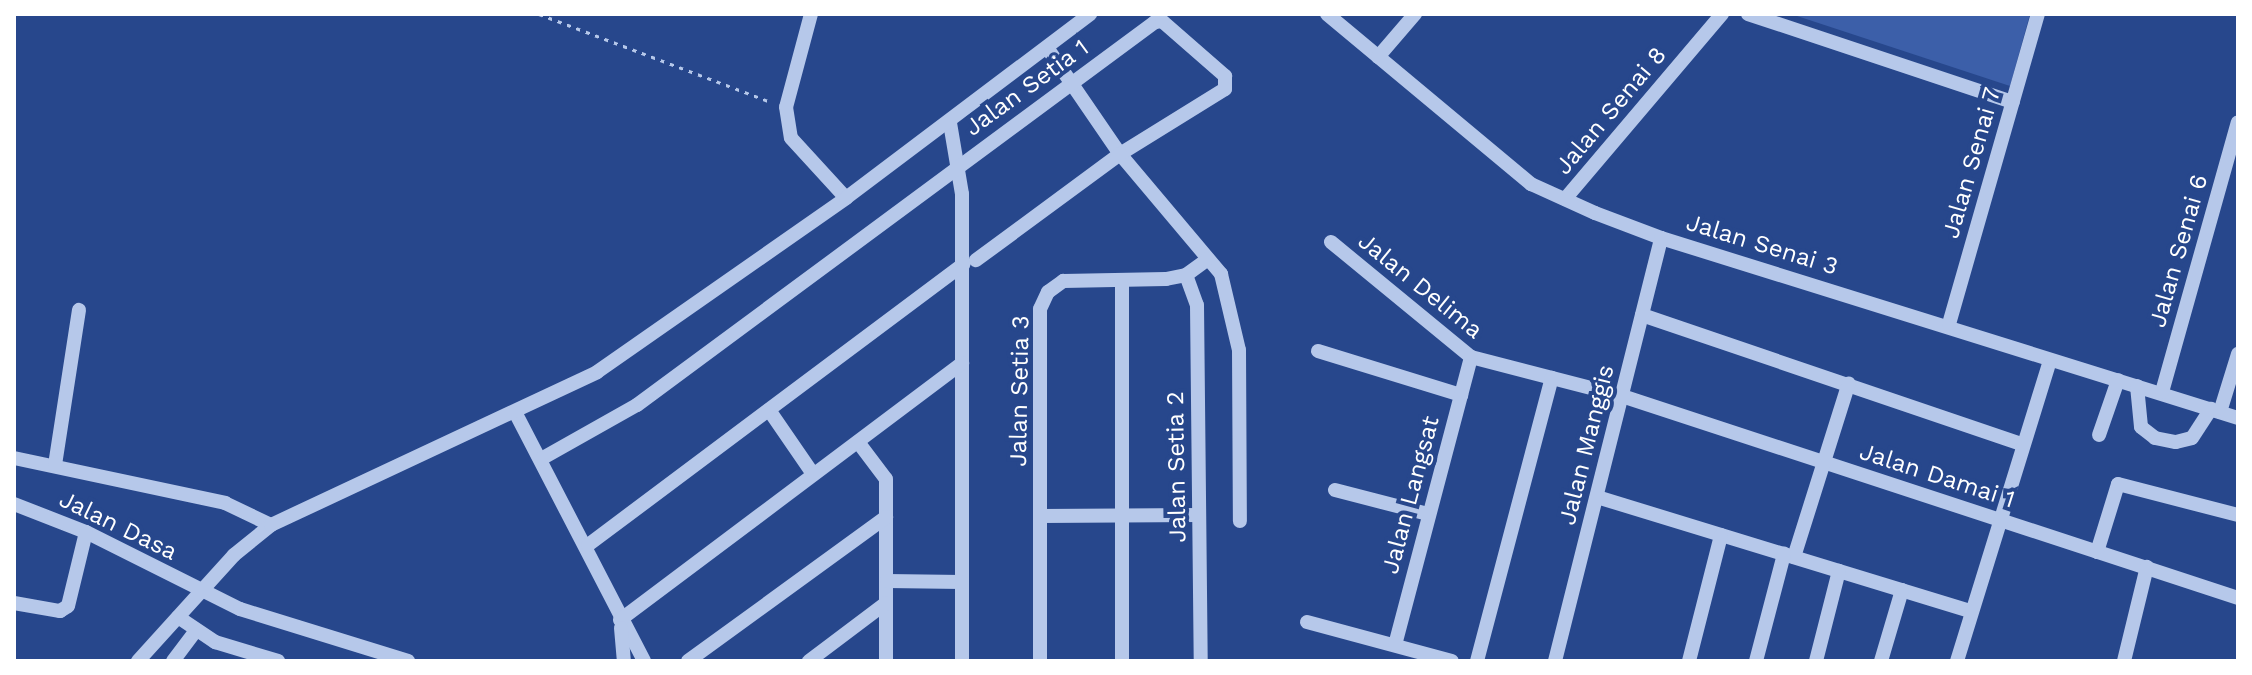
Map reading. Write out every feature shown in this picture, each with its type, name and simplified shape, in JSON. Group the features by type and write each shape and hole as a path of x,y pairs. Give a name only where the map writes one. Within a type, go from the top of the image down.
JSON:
{"street":[{"path":"811,14 786,107 791,138 846,198"},
{"path":"138,661 201,591 271,525 515,412 654,336 950,123 1090,14"},
{"name":"Jalan Senai 3","path":"1327,14 1483,148 1531,184 1661,238 1949,324 2050,361 2162,392 2238,418"},
{"path":"1378,57 1415,14"},
{"name":"Jalan Senai 8","path":"1565,199 1722,14"},
{"path":"1748,14 2013,102"},
{"name":"Jalan Senai 7","path":"1949,324 2038,14"},
{"name":"Jalan Setia 1","path":"541,459 637,405 958,165 1162,21 1227,83 1120,154"},
{"path":"1048,49 1120,154 1221,274 1239,350 1240,521"},
{"name":"Jalan Senai 6","path":"2162,392 2238,122"},
{"path":"950,123 970,262 962,363 962,661"},
{"path":"588,545 1120,154"},
{"name":"Jalan Manggis","path":"1555,661 1661,238"},
{"name":"Jalan Delima","path":"1331,242 1471,357 1622,396"},
{"path":"1186,275 1208,259"},
{"name":"Jalan Setia 3","path":"1040,661 1040,309 1048,292 1063,281 1186,275"},
{"name":"Jalan Setia 2","path":"1186,275 1197,305 1201,661"},
{"path":"1122,280 1122,661"},
{"path":"55,465 79,310"},
{"path":"1642,315 2022,444"},
{"path":"1318,351 1461,395"},
{"path":"2137,386 2141,427 2155,438 2176,442 2192,438 2216,411 2238,354"},
{"name":"Jalan Langsat","path":"1395,645 1471,357"},
{"path":"1957,661 1997,519 2050,361"},
{"path":"620,620 962,363"},
{"path":"1477,661 1552,378"},
{"path":"2099,435 2118,380"},
{"path":"1756,661 1849,383"},
{"name":"Jalan Damai 1","path":"1622,396 2238,598"},
{"path":"769,410 813,474"},
{"path":"515,412 588,545 620,620 644,661"},
{"path":"858,442 886,479 886,661"},
{"path":"14,458 225,503 271,525"},
{"path":"2097,552 2118,484 2238,515"},
{"path":"1335,490 1428,514"},
{"path":"1597,497 1970,611"},
{"name":"Jalan Dasa","path":"14,504 86,532 201,591 408,661"},
{"path":"1041,516 1199,515"},
{"path":"688,661 886,517"},
{"path":"14,603 60,611 68,606 86,532"},
{"path":"1689,661 1721,535"},
{"path":"2124,661 2147,567"},
{"path":"1816,661 1839,571"},
{"path":"887,581 962,582"},
{"path":"1881,661 1902,590"},
{"path":"809,661 886,603"},
{"path":"178,617 196,631 278,661"},
{"path":"620,620 624,661"},
{"path":"1307,622 1452,661"},
{"path":"173,661 196,631"}],"path":[{"path":"539,14 786,107"}],"shaded area":[{"path":"1791,14 2030,14 2010,86"}]}
